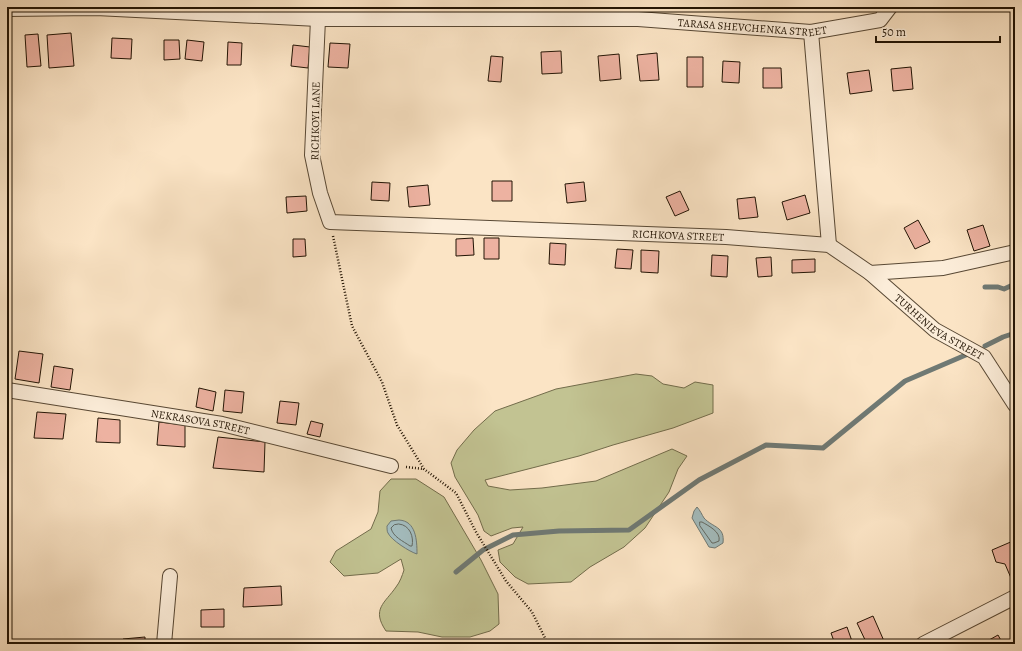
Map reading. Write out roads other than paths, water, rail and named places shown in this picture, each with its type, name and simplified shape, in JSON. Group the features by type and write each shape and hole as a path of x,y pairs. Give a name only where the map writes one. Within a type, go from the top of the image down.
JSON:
{"street":[{"name":"TARASA SHEVCHENKA STREET","path":"7,9 96,8 318,19 638,19 811,32 880,20 890,7"},
{"name":"RICHKOYI LANE","path":"318,19 312,155 320,193 330,222"},
{"path":"811,32 829,245"},
{"name":"RICHKOVA STREET","path":"330,222 726,237 829,245 870,273"},
{"path":"870,273 943,268 1015,252"},
{"name":"TURHENIEVA STREET","path":"870,273 935,330 984,357 1015,405"},
{"name":"NEKRASOVA STREET","path":"7,390 222,424 391,466"},
{"path":"164,644 170,576"},
{"path":"923,644 1015,597"}],"water":[{"path":"697,507 704,518 718,528 722,533 723,543 715,548 709,547 692,518"},
{"path":"391,521 405,521 412,528 416,537 417,554 390,536 387,526"}],"waterway":[{"path":"985,287 998,287 1004,289 1015,284"},
{"path":"985,346 1015,333"},
{"path":"456,572 483,550 513,535 559,531 629,530 699,480 766,445 823,448 905,381 968,354"}]}
